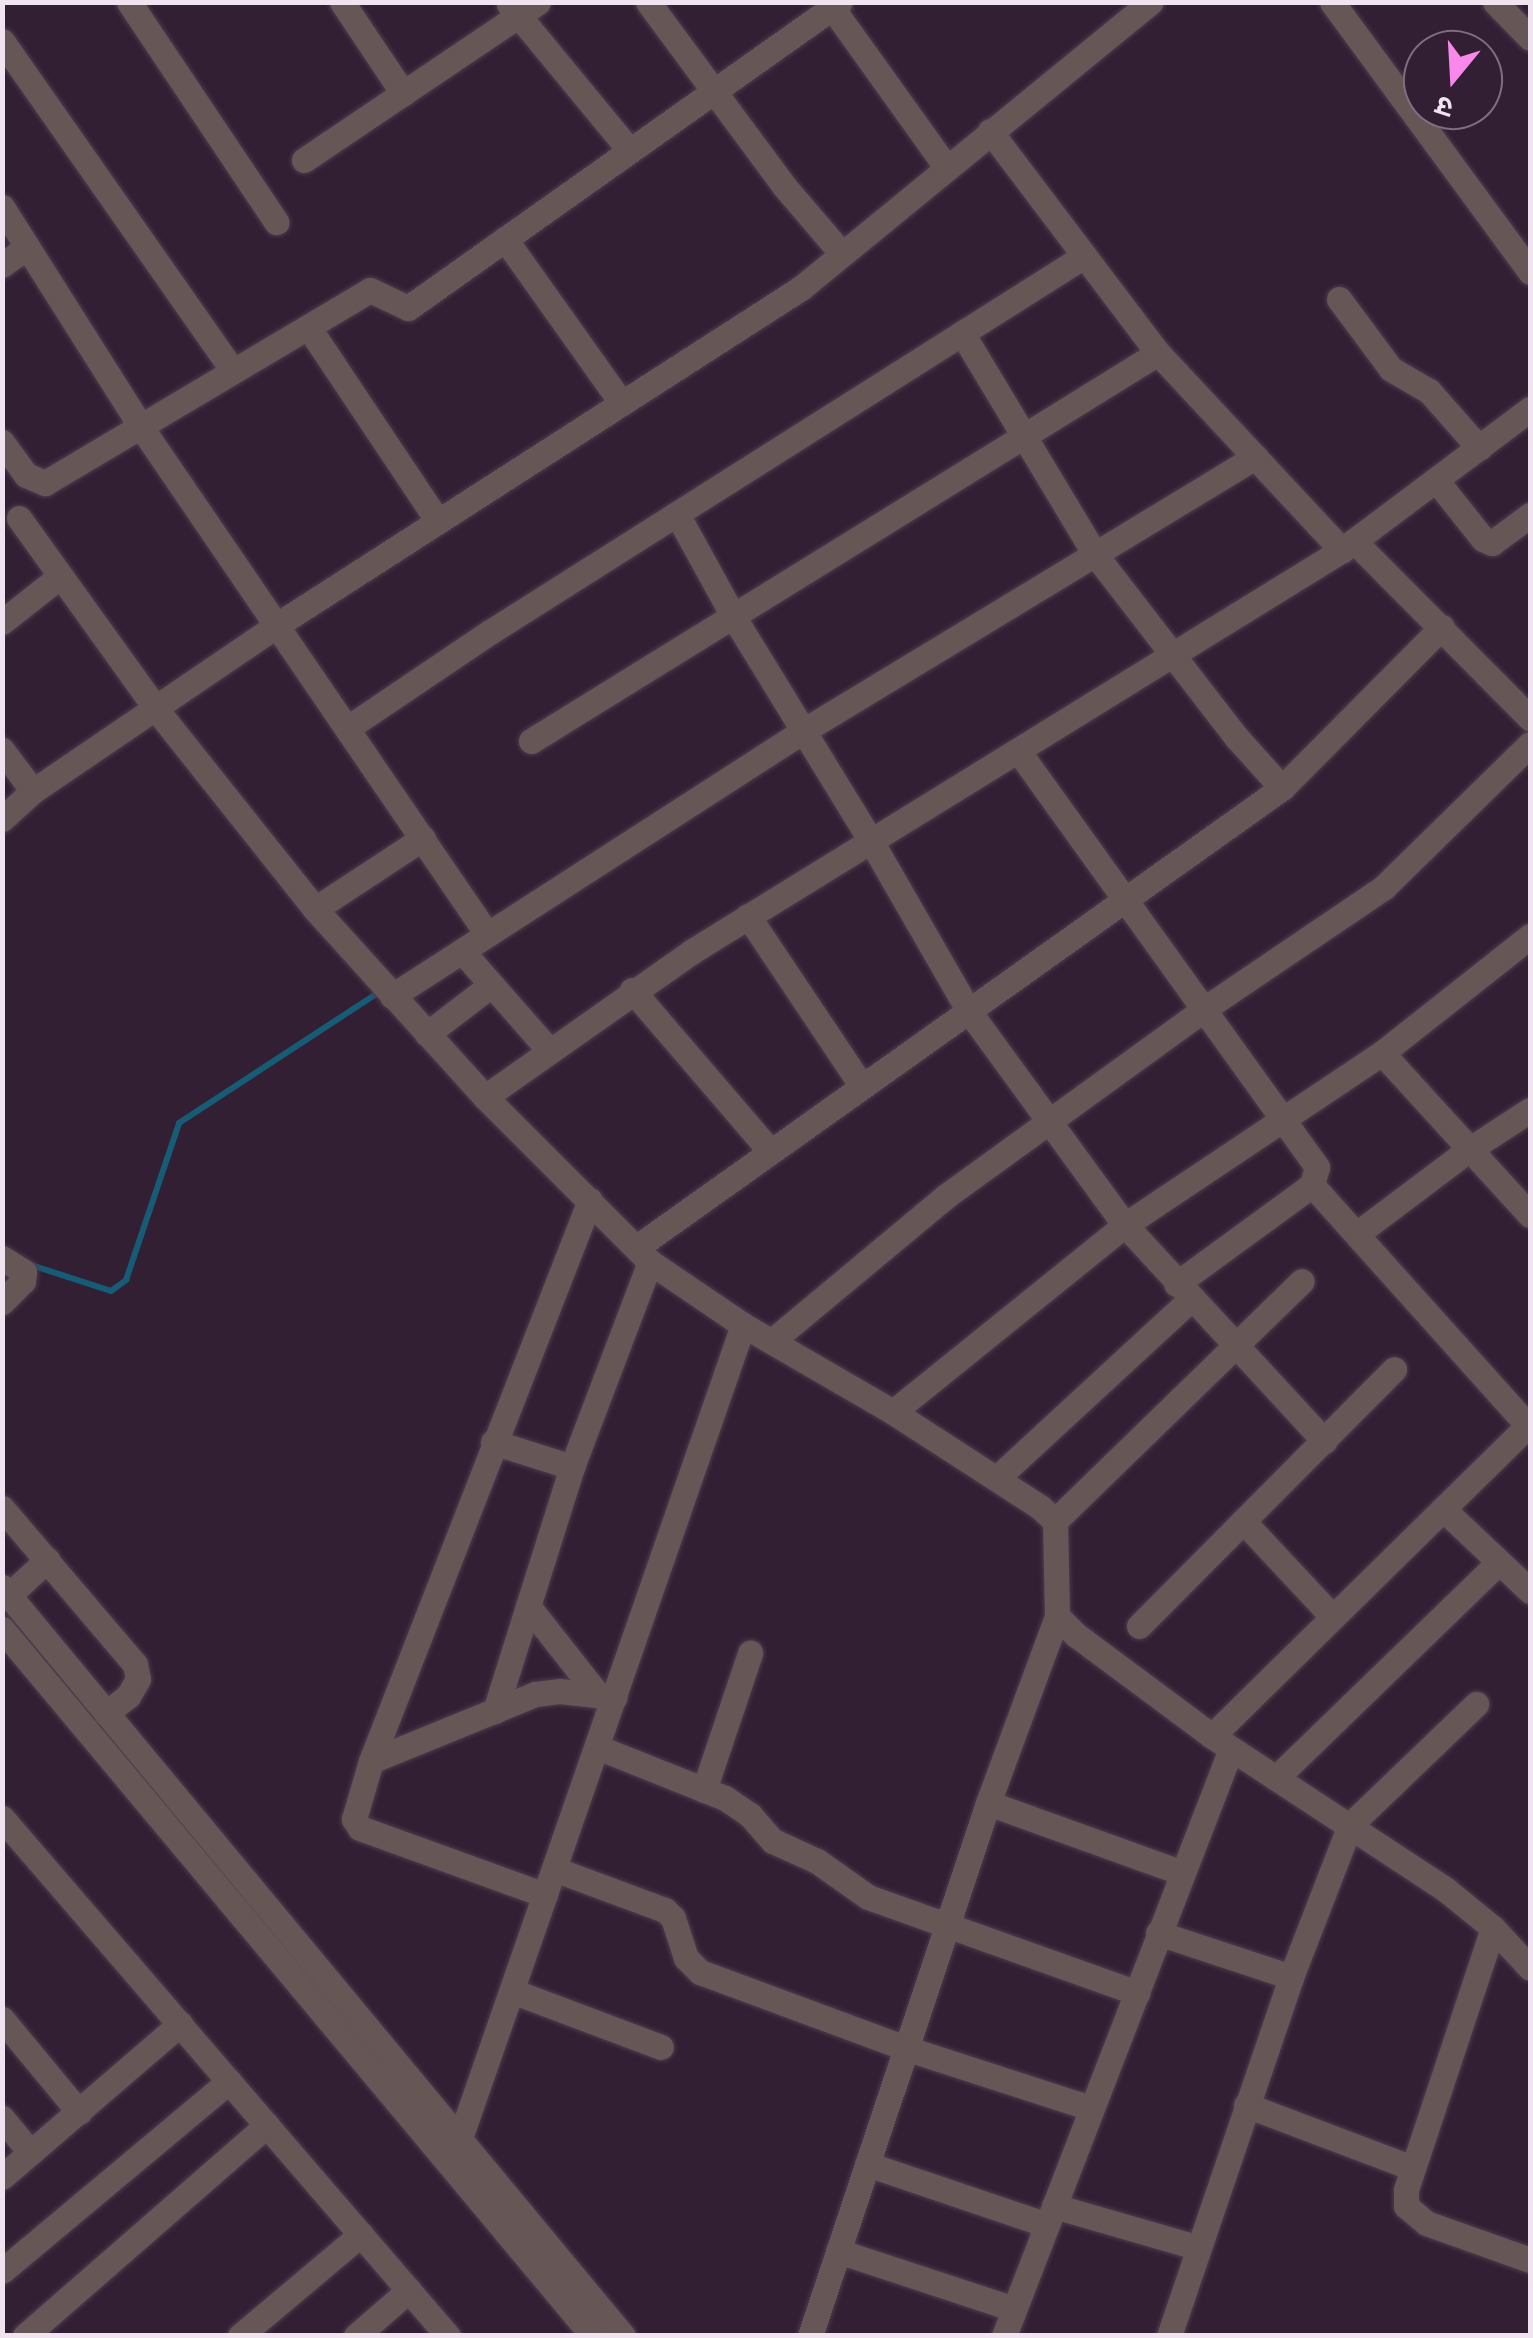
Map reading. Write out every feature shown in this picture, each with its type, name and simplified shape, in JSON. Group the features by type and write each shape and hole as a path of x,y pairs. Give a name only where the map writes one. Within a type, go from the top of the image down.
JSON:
{"street":[{"path":"130,2 276,222"},
{"path":"342,2 404,93"},
{"path":"648,2 712,92 842,254"},
{"path":"2,819 33,792 276,625 801,288 1152,2"},
{"path":"1332,2 1530,272"},
{"path":"1495,2 1530,38"},
{"path":"2,442 26,475 45,482 370,290 408,308 833,4 947,168"},
{"path":"304,160 521,7 630,151"},
{"path":"2,41 233,371"},
{"path":"990,131 1158,353 1254,457 1442,627 1530,718"},
{"path":"2,207 139,424 487,934"},
{"path":"505,239 621,402"},
{"path":"2,265 28,246"},
{"path":"349,727 1084,256"},
{"path":"1339,300 1391,370 1429,391 1479,448"},
{"path":"309,328 437,520"},
{"path":"962,334 1094,552 1282,788"},
{"path":"531,741 1158,353"},
{"path":"486,1097 632,990 1348,546 1530,409"},
{"path":"392,996 804,731 1254,457"},
{"path":"1436,480 1492,543 1530,515"},
{"path":"677,514 733,616 871,841 968,1010 1125,1224 1183,1292 1324,1441"},
{"path":"19,518 156,709 315,909 486,1097 644,1254 743,1326 998,1477 1055,1522"},
{"path":"2,622 59,576"},
{"path":"495,1711 644,1254 769,1150 1282,788 1442,627"},
{"path":"772,1341 946,1196 1204,1010 1384,887 1530,744"},
{"path":"2,750 33,792"},
{"path":"998,1477 1183,1292 1312,1186 1316,1167 1019,752"},
{"path":"315,909 423,838"},
{"path":"748,916 861,1085"},
{"path":"894,1412 1125,1224 1382,1054 1476,984 1530,936"},
{"path":"462,951 548,1049"},
{"path":"427,1034 492,984"},
{"path":"632,990 769,1150"},
{"path":"1382,1054 1466,1150 1530,1215"},
{"path":"1358,1233 1466,1150 1530,1110"},
{"path":"1004,2336 1137,1993 1221,1742 1332,1616 1530,1426 1312,1186"},
{"path":"545,1895 360,1828 354,1818 371,1760 590,1200"},
{"path":"2,1258 24,1272 23,1281 2,1302"},
{"path":"810,2336 988,1803 1056,1616 1055,1522 1302,1281"},
{"path":"459,2141 597,1747 606,1696 743,1326"},
{"path":"1139,1626 1394,1369"},
{"path":"493,1442 572,1466"},
{"path":"2,1508 135,1664 138,1679 128,1696 106,1712"},
{"path":"1443,1508 1530,1591"},
{"path":"1244,1521 1332,1616"},
{"path":"47,1560 6,1591 459,2141 593,2324"},
{"path":"1276,1778 1498,1563"},
{"path":"528,1606 606,1696"},
{"path":"1056,1616 1076,1636 1221,1742 1350,1825 1494,1928 1530,1968"},
{"path":"2,1629 593,2324 623,2336"},
{"path":"704,1790 750,1654"},
{"path":"371,1760 535,1694 606,1696"},
{"path":"1169,2336 1196,2247 1291,1977 1350,1825 1476,1704"},
{"path":"597,1747 740,1807 773,1841 817,1861 858,1892 1137,1993"},
{"path":"988,1803 1180,1872"},
{"path":"2,1818 448,2336"},
{"path":"554,1869 665,1910 673,1918 686,1958 700,1972 905,2048 1091,2108"},
{"path":"1494,1928 1406,2190 1406,2206 1426,2224 1530,2260"},
{"path":"1158,1933 1291,1977"},
{"path":"512,1991 661,2047"},
{"path":"2,2019 79,2112"},
{"path":"2,2177 180,2024"},
{"path":"2,2271 229,2081"},
{"path":"1246,2105 1413,2168"},
{"path":"2,2118 31,2153"},
{"path":"25,2336 267,2125"},
{"path":"866,2164 1050,2216 1196,2247"},
{"path":"240,2336 361,2234"},
{"path":"838,2251 1014,2310"},
{"path":"356,2336 409,2290"}],"waterway":[{"path":"28,1264 111,1291 126,1280 179,1123 378,993"}]}
